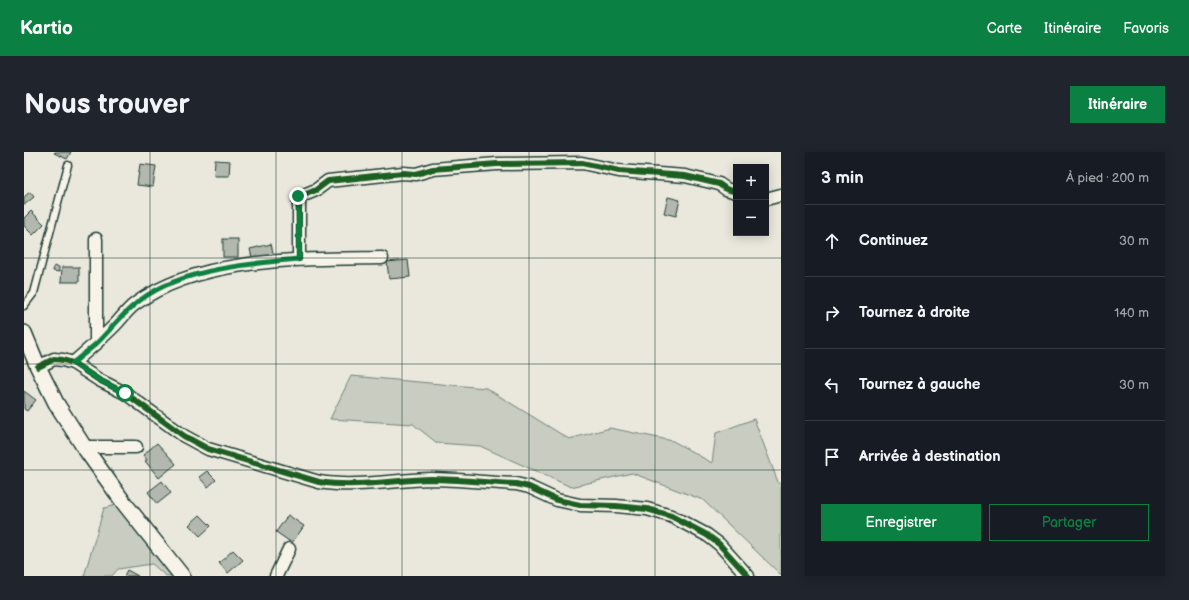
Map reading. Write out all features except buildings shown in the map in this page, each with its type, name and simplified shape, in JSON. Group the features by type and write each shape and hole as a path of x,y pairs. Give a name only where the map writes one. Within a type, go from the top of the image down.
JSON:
{"street":[{"path":"299,259 298,196 316,190 328,181 403,173 416,174 433,169 497,164 582,163 620,171 685,176 719,184 726,189 733,191"},
{"path":"769,198 781,195"},
{"path":"96,239 96,344"},
{"path":"73,363 96,344 134,305 169,284 190,276 252,264 299,259 382,258"},
{"path":"24,333 38,367 56,403 84,447 124,504 182,576"},
{"path":"38,367 54,359 73,363 99,380 125,393 198,445 318,482 332,484 432,479 516,484 529,487 557,500 580,505 616,506 647,510 671,516 719,544 748,576"},
{"path":"84,447 136,447"},
{"path":"276,576 289,549"}],"lane":[{"path":"24,306 34,293 68,165"}],"shaded area":[{"path":"351,376 486,388 569,439 610,428 673,441 712,463 716,433 754,419 778,482 781,486 781,575 703,500 632,473 571,487 480,446 437,443 413,424 330,419"},
{"path":"121,504 179,576 166,576 152,564 118,569 112,576 84,576 104,508"}],"cycle path":[{"path":"299,259 299,197 316,190 328,181 403,173 416,174 433,169 497,164 582,163 619,171 685,176 719,184 726,189 733,191"},
{"path":"38,367 54,359 73,363 99,380 125,393 184,436 208,449 319,482 333,484 361,484 431,479 516,484 529,487 557,500 580,505 647,509 671,516 707,535 719,544 748,576"}],"route":[{"path":"125,393 99,380 73,363 96,344 134,305 150,294 169,284 190,276 214,271 252,264 299,259 298,196"}]}
